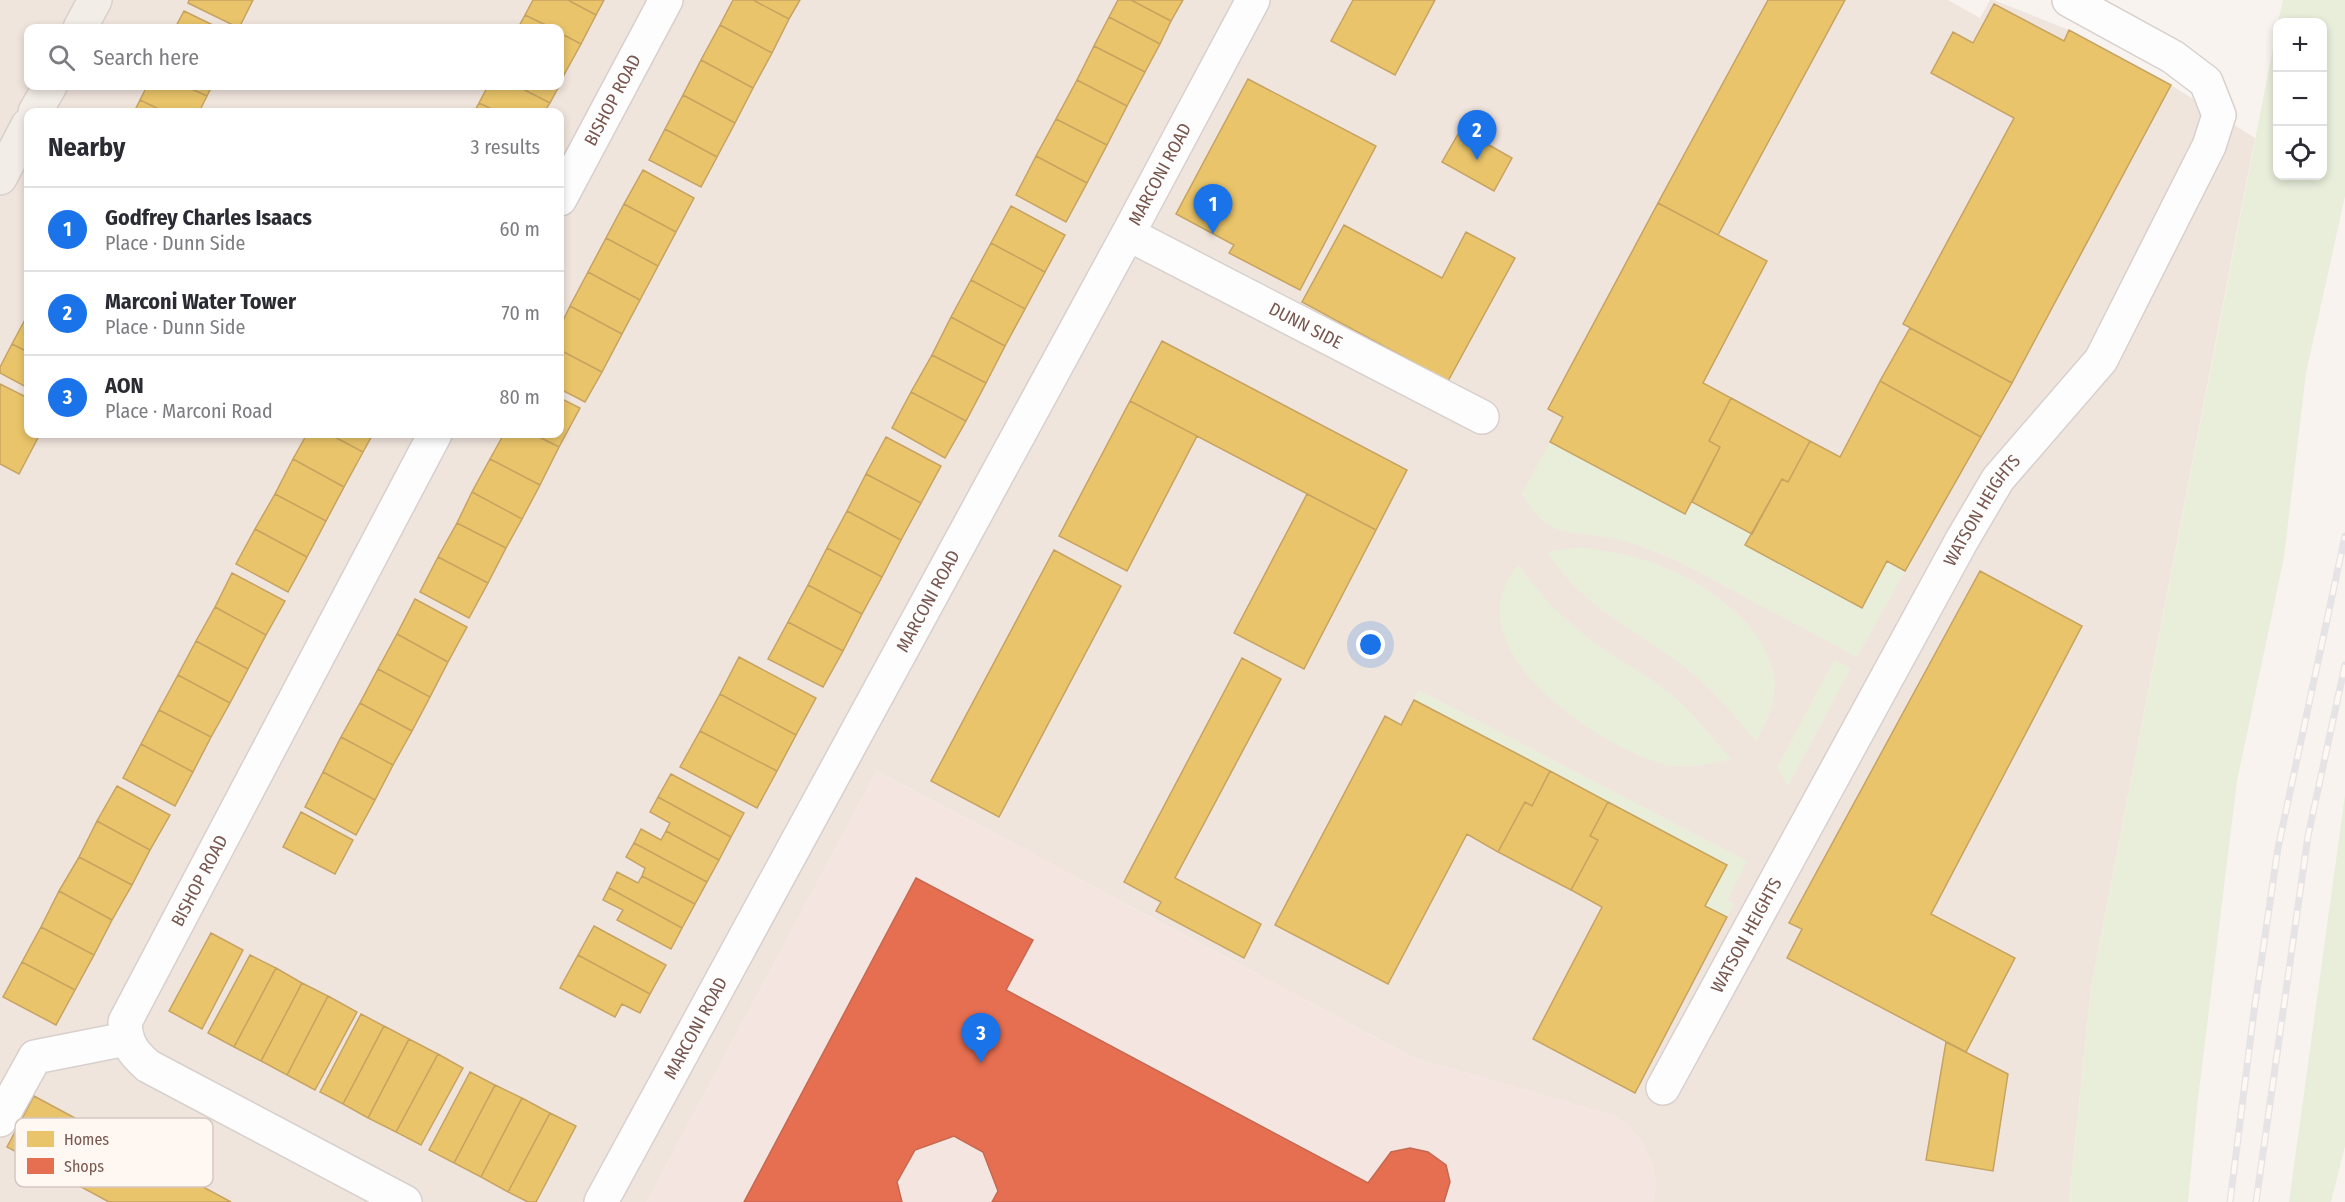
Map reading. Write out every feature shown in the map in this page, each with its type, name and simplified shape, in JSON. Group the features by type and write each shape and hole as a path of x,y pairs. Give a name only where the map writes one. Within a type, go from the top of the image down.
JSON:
{"main road":[{"path":"82,24 95,0"},
{"path":"37,108 48,90"},
{"path":"0,178 24,133"}],"street":[{"name":"BISHOP ROAD","path":"564,191 666,0"},
{"name":"MARCONI ROAD","path":"601,1202 1253,0"},
{"name":"WATSON HEIGHTS","path":"1664,1088 1962,540 1998,479 2101,360 2210,146 2219,115 2206,82 2173,57 2069,0"},
{"name":"DUNN SIDE","path":"1128,234 1482,417"},
{"name":"BISHOP ROAD","path":"126,1039 125,1022 132,1005 433,438"},
{"path":"0,1120 35,1057 126,1039 134,1054 148,1066 405,1202"}],"shaded area":[{"path":"0,0 1948,0 1980,18 1990,0 1994,0 2069,30 2171,85 2255,138 2091,988 2069,1202 1653,1202 1656,1187 1652,1164 1641,1141 1629,1126 1615,1116 1414,1058 877,771 647,1202 0,1202"},
{"path":"877,771 1414,1058 1615,1116 1629,1126 1641,1141 1652,1164 1656,1187 1653,1202 647,1202"}],"green space":[{"path":"2283,0 2345,0 2345,196 2306,373 2284,557 2237,781 2197,1107 2188,1202 2069,1202 2091,988 2273,48 2273,180 2327,180 2327,18 2279,18"},
{"path":"1550,442 1685,513 1692,502 1752,534 1746,545 1861,608 1887,561 1905,571 1857,657 1664,556 1619,540 1564,531 1542,520 1532,510 1522,494"},
{"path":"1582,547 1633,557 1668,569 1706,590 1741,618 1756,635 1773,671 1775,690 1771,708 1756,741 1697,677 1599,607 1580,591 1547,552"},
{"path":"1519,565 1538,591 1572,625 1597,645 1650,678 1672,695 1731,759 1697,766 1672,766 1635,754 1569,714 1539,687 1515,658 1502,627 1502,595"},
{"path":"1834,660 1851,668 1788,786 1777,768"},
{"path":"1419,690 1747,861 1727,900 1734,904 1727,917 1705,906 1727,865 1414,700"},
{"path":"2345,795 2345,1146 2331,1202 2289,1202"}],"building: Homes":[{"path":"189,0 253,0 241,24 231,24 188,3"},
{"path":"533,0 568,0 596,15 581,44 564,35 564,24 544,24 525,15"},
{"path":"568,0 604,0 596,15"},
{"path":"733,0 753,0 789,19 772,53 720,25"},
{"path":"753,0 800,0 789,19"},
{"path":"1118,0 1131,0 1171,21 1160,44 1109,17"},
{"path":"1131,0 1183,0 1171,21"},
{"path":"1353,0 1435,0 1395,75 1331,41"},
{"path":"1768,0 1845,0 1718,235 1658,203"},
{"path":"1994,4 2064,41 2069,30 2171,85 2012,383 1903,324 2014,118 1931,73 1953,32 1973,43"},
{"path":"184,11 211,24 177,24"},
{"path":"525,15 544,24 520,24"},
{"path":"1109,17 1160,44 1145,72 1094,46"},
{"path":"720,25 772,53 753,88 701,60"},
{"path":"564,35 581,44 564,72"},
{"path":"1094,46 1145,72 1127,106 1077,80"},
{"path":"701,60 753,88 735,123 683,95"},
{"path":"1248,79 1376,146 1300,290 1229,253 1234,245 1176,214"},
{"path":"1077,80 1127,106 1107,145 1056,119"},
{"path":"145,90 194,90 207,96 201,108 157,108 140,100"},
{"path":"194,90 210,90 207,96"},
{"path":"486,90 525,90 550,103 547,108 490,108 479,103"},
{"path":"525,90 557,90 550,103"},
{"path":"683,95 735,123 717,157 665,129"},
{"path":"140,100 157,108 136,108"},
{"path":"479,103 490,108 476,108"},
{"path":"1056,119 1107,145 1087,183 1036,156"},
{"path":"665,129 717,157 701,187 649,160"},
{"path":"1461,129 1512,158 1494,191 1442,162"},
{"path":"1036,156 1087,183 1066,222 1016,195"},
{"path":"643,170 694,198 676,232 624,204"},
{"path":"1658,203 1767,261 1703,383 1731,398 1709,441 1720,447 1685,514 1550,442 1563,417 1548,409"},
{"path":"624,204 676,232 658,266 606,238"},
{"path":"1011,206 1065,235 1045,272 991,243"},
{"path":"1344,225 1442,278 1466,232 1515,258 1448,381 1302,302"},
{"path":"606,238 658,266 640,300 588,272"},
{"path":"991,243 1045,272 1025,309 971,280"},
{"path":"588,272 640,300 622,334 570,306"},
{"path":"971,280 1025,309 1005,346 951,317"},
{"path":"570,306 622,334 602,372 564,352 564,319"},
{"path":"951,317 1005,346 986,383 932,355"},
{"path":"24,322 24,350 12,344"},
{"path":"1910,328 2012,383 1981,437 1880,381"},
{"path":"1162,341 1407,470 1376,530 1130,401"},
{"path":"12,344 24,350 24,386 0,373 0,367"},
{"path":"564,352 602,372 585,402 564,391"},
{"path":"932,355 986,383 966,421 911,392"},
{"path":"1880,381 1981,437 1905,571 1887,561 1862,608 1745,545 1782,479 1788,482 1810,441 1840,457"},
{"path":"0,384 24,396 24,438 38,438 19,474 0,464"},
{"path":"911,392 966,421 945,458 892,428"},
{"path":"1731,398 1810,441 1788,482 1782,479 1752,534 1692,502 1720,447 1709,441"},
{"path":"564,400 580,408 564,438"},
{"path":"1130,401 1197,436 1127,571 1059,536"},
{"path":"886,437 941,466 921,503 866,474"},
{"path":"305,438 337,438 363,452 344,487 293,459"},
{"path":"337,438 371,438 363,452"},
{"path":"502,438 541,438 559,447 540,485 490,459"},
{"path":"541,438 564,438 559,447"},
{"path":"293,459 344,487 326,521 275,494"},
{"path":"490,459 540,485 522,519 472,492"},
{"path":"866,474 921,503 901,540 847,511"},
{"path":"472,492 522,519 506,548 457,523"},
{"path":"275,494 326,521 307,557 255,529"},
{"path":"1307,494 1376,530 1304,669 1234,633"},
{"path":"847,511 901,540 882,577 827,548"},
{"path":"457,523 506,548 488,583 438,557"},
{"path":"255,529 307,557 288,592 236,564"},
{"path":"827,548 882,577 862,614 808,585"},
{"path":"1054,550 1121,586 999,817 931,781"},
{"path":"438,557 488,583 469,618 420,592"},
{"path":"1980,571 2082,626 1931,914 2015,958 1966,1052 1787,958 1802,929 1789,923"},
{"path":"232,573 285,601 266,635 215,607"},
{"path":"808,585 862,614 843,651 788,622"},
{"path":"415,599 467,627 448,662 397,634"},
{"path":"215,607 266,635 248,669 196,641"},
{"path":"788,622 843,651 823,687 768,659"},
{"path":"397,634 448,662 430,697 378,669"},
{"path":"196,641 248,669 230,703 178,675"},
{"path":"739,657 816,698 796,735 720,694"},
{"path":"1242,658 1281,679 1175,878 1261,924 1244,958 1156,911 1161,902 1124,882"},
{"path":"378,669 430,697 412,731 360,703"},
{"path":"178,675 230,703 211,737 159,710"},
{"path":"720,694 796,735 777,771 700,731"},
{"path":"1414,700 1550,771 1532,806 1525,802 1498,852 1467,834 1388,984 1275,925 1385,716 1401,725"},
{"path":"360,703 412,731 393,765 341,737"},
{"path":"159,710 211,737 193,772 141,744"},
{"path":"700,731 777,771 757,808 680,767"},
{"path":"341,737 393,765 375,800 323,772"},
{"path":"141,744 193,772 175,806 123,778"},
{"path":"1550,771 1608,802 1590,836 1598,840 1571,890 1498,852 1525,802 1532,806"},
{"path":"323,772 375,800 356,835 305,807"},
{"path":"671,774 744,813 731,837 658,797"},
{"path":"117,786 170,815 150,850 97,821"},
{"path":"658,797 731,837 719,860 666,831 670,823 650,812"},
{"path":"1608,802 1727,865 1705,906 1727,917 1635,1093 1533,1039 1602,907 1571,890 1598,840 1590,836"},
{"path":"301,812 353,840 335,874 283,847"},
{"path":"97,821 150,850 132,885 79,857"},
{"path":"641,829 661,840 666,831 719,860 707,882 634,843"},
{"path":"634,843 707,882 695,904 642,876 645,868 626,857"},
{"path":"79,857 132,885 112,920 59,891"},
{"path":"617,872 638,883 642,876 695,904 682,928 609,888"},
{"path":"609,888 682,928 671,949 617,920 623,910 603,900"},
{"path":"59,891 112,920 94,955 41,927"},
{"path":"594,926 666,965 650,994 578,955"},
{"path":"41,927 94,955 75,990 22,962"},
{"path":"211,933 243,950 202,1029 169,1011"},
{"path":"250,955 276,968 234,1047 208,1033"},
{"path":"578,955 650,994 640,1013 622,1004 615,1017 560,988"},
{"path":"22,962 75,990 56,1025 3,997"},
{"path":"276,968 302,983 261,1061 234,1047"},
{"path":"302,983 328,996 287,1075 261,1061"},
{"path":"328,996 357,1012 315,1090 287,1075"},
{"path":"361,1014 384,1026 343,1104 320,1092"},
{"path":"384,1026 409,1039 368,1118 343,1104"},
{"path":"409,1039 438,1054 396,1132 368,1118"},
{"path":"1946,1042 2008,1074 1993,1171 1926,1160"},
{"path":"438,1054 463,1068 421,1145 396,1132"},
{"path":"470,1072 495,1085 454,1163 429,1150"},
{"path":"495,1085 522,1098 481,1177 454,1163"},
{"path":"34,1096 75,1118 22,1118"},
{"path":"522,1098 550,1113 508,1192 481,1177"},
{"path":"550,1113 576,1126 536,1202 528,1202 508,1192"},
{"path":"15,1132 15,1151 7,1147"},
{"path":"81,1187 203,1187 231,1202 109,1202"}],"building: Shops":[{"path":"916,878 1033,940 1006,990 1368,1183 1391,1152 1410,1148 1428,1152 1446,1165 1450,1182 1444,1202 992,1202 998,1191 983,1152 954,1136 915,1150 897,1182 902,1202 744,1202"}],"railway":[{"path":"2230,1202 2254,1011 2278,848 2345,536"},
{"path":"2256,1202 2308,836 2345,665"}],"place":[{"name":"Marconi Water Tower","path":"1477,160"},
{"name":"Godfrey Charles Isaacs","path":"1213,234"},
{"name":"AON","path":"981,1063"}]}
